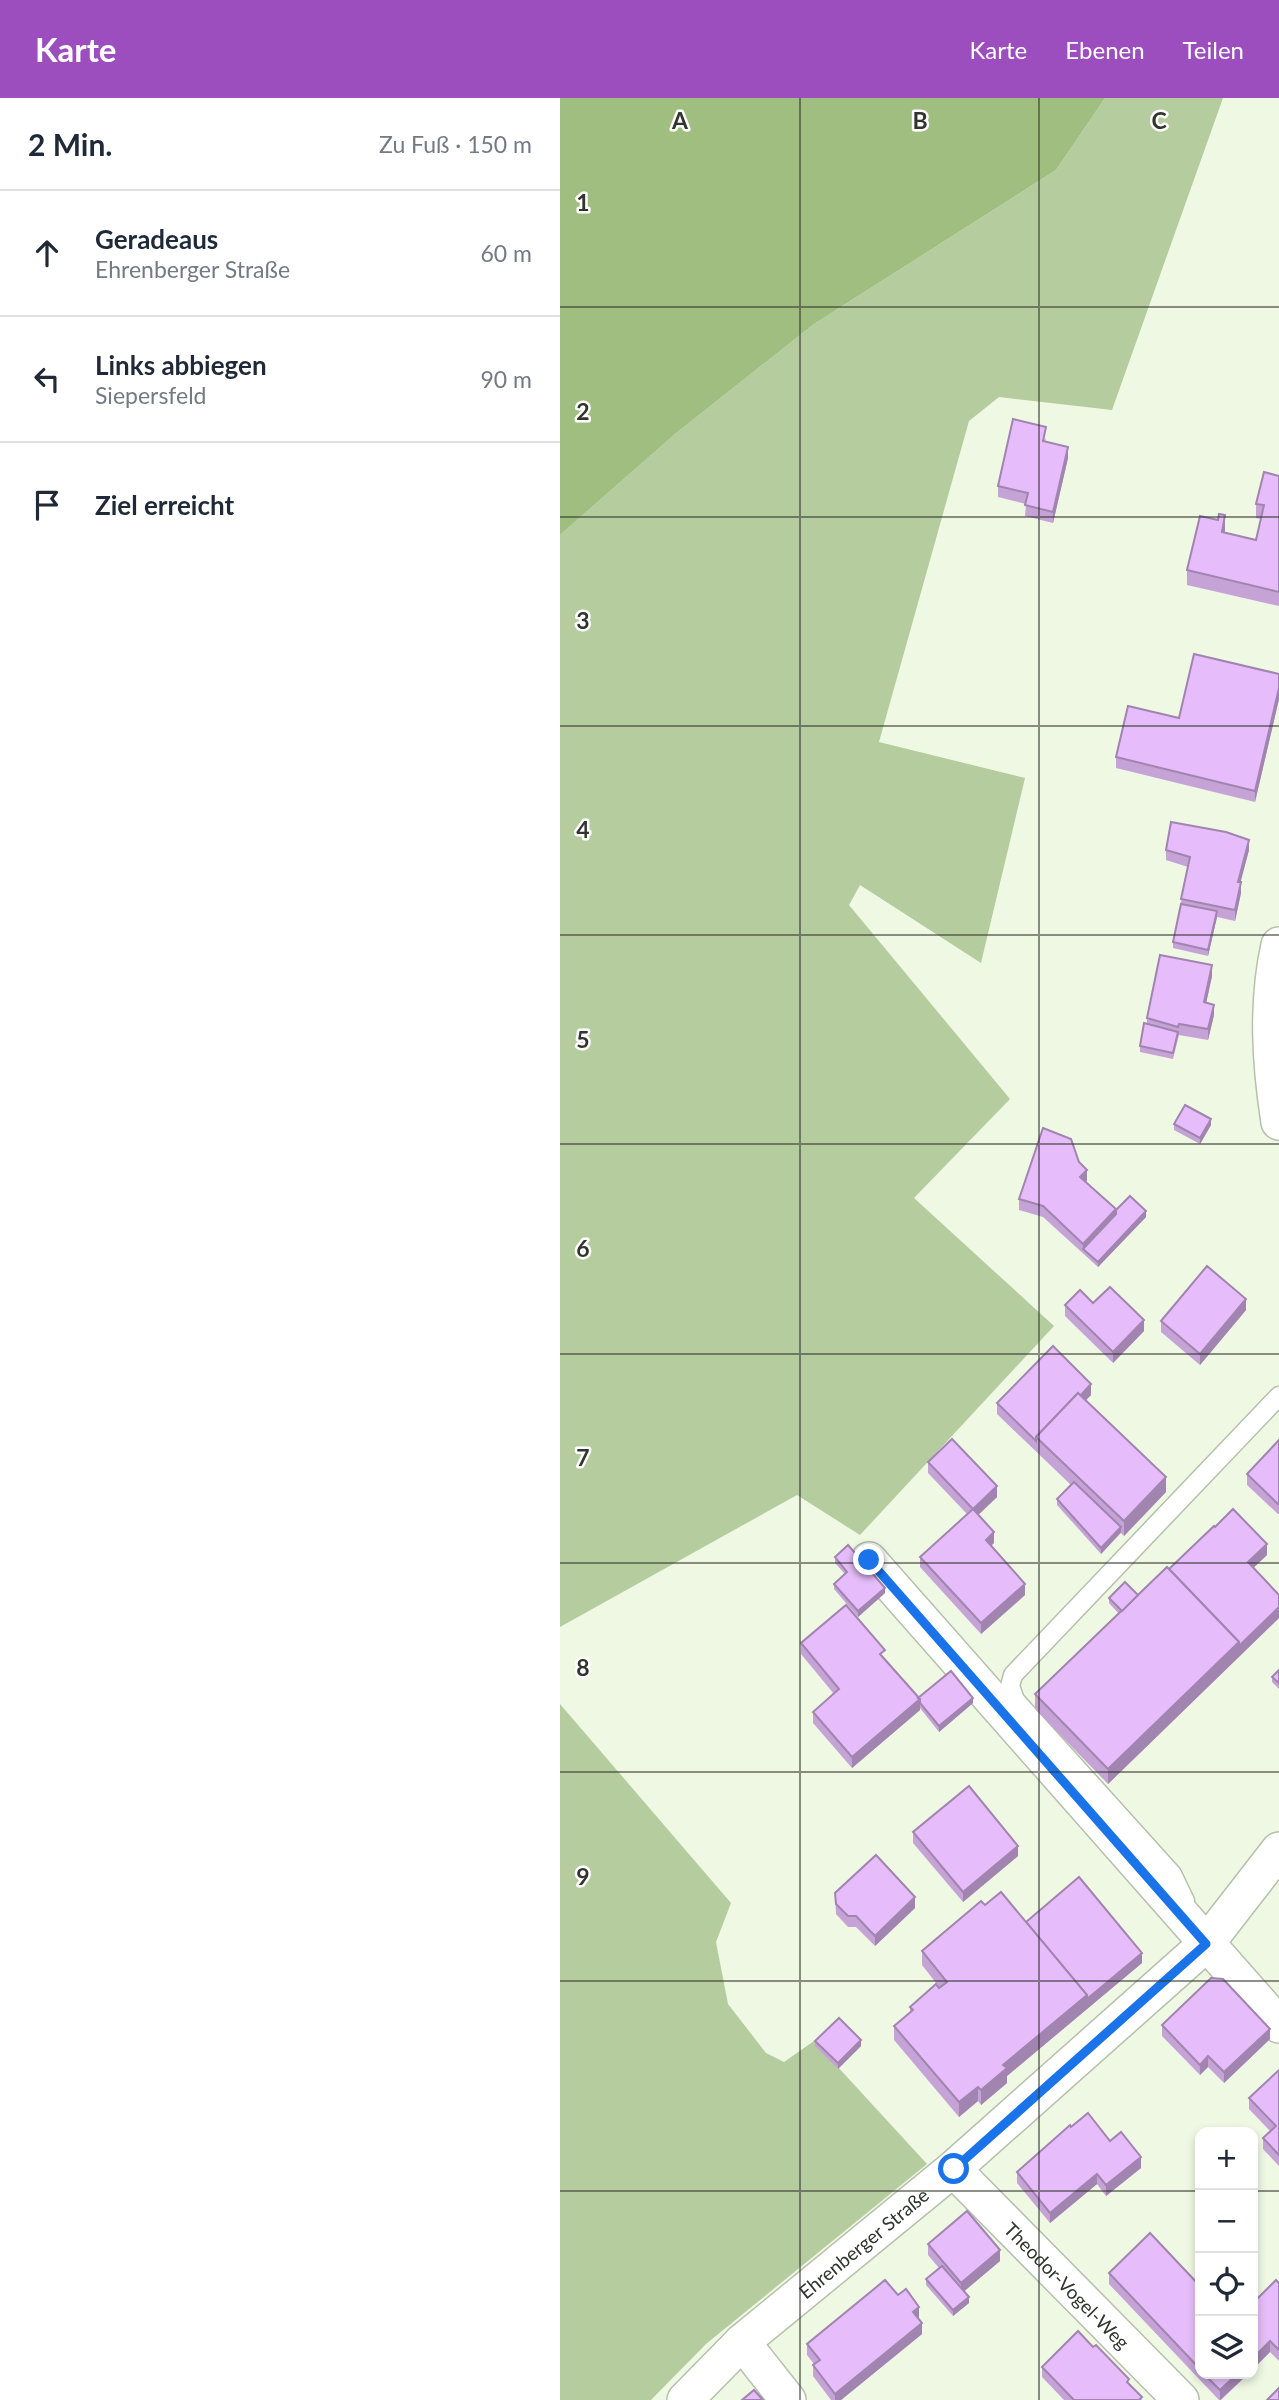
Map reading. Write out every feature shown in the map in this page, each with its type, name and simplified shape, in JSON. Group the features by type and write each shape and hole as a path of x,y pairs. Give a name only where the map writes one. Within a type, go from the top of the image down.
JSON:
{"street":[{"path":"1279,945 1270,1024 1272,1075 1279,1122"},
{"path":"869,1560 1279,2025"},
{"name":"Ehrenberger Straße","path":"685,2400 742,2342 954,2169 1206,1944 1279,1850"},
{"name":"Theodor-Vogel-Weg","path":"954,2169 1181,2400"},
{"path":"742,2342 788,2400"}],"lane":[{"path":"1206,1944 1172,1874 1015,1700 1010,1686 1013,1675 1279,1395"}],"green space":[{"path":"560,98 1105,98 1056,170 814,324 675,434 560,535"},
{"path":"1105,98 1223,98 1112,410 999,397 969,421 879,742 1025,778 981,963 860,885 849,905 1010,1099 914,1198 1054,1326 860,1535 797,1495 560,1627 560,535 675,434 814,324 1056,170"},
{"path":"560,1704 731,1903 716,1942 728,2004 766,2053 784,2062 814,2041 927,2164 706,2344 651,2400 560,2400"}],"building":[{"path":"1013,419 1046,427 1043,441 1068,447 1053,512 1025,505 1028,493 998,486"},
{"path":"1264,472 1279,476 1279,592 1187,570 1200,516 1218,520 1219,514 1225,515 1222,532 1256,540 1264,505 1256,504"},
{"path":"1194,654 1279,674 1279,688 1255,791 1116,757 1128,706 1179,718"},
{"path":"1171,822 1226,832 1249,840 1238,882 1241,882 1235,910 1181,899 1190,857 1166,850"},
{"path":"1181,904 1217,911 1208,950 1173,942"},
{"path":"1160,955 1212,965 1204,1002 1214,1005 1208,1029 1179,1024 1178,1027 1147,1018"},
{"path":"1144,1023 1178,1032 1173,1053 1140,1046"},
{"path":"1185,1105 1211,1119 1200,1138 1174,1124"},
{"path":"1043,1128 1071,1139 1079,1162 1087,1170 1080,1177 1116,1209 1083,1244 1043,1206 1019,1199"},
{"path":"1130,1196 1146,1211 1098,1262 1083,1249"},
{"path":"1207,1266 1246,1299 1200,1354 1161,1321"},
{"path":"1110,1287 1144,1320 1113,1352 1065,1305 1080,1290 1093,1303"},
{"path":"1053,1346 1091,1384 1080,1396 1078,1393 1036,1437 1036,1441 997,1403"},
{"path":"1078,1393 1166,1477 1124,1521 1036,1437"},
{"path":"952,1439 997,1486 973,1509 928,1462"},
{"path":"1279,1440 1279,1503 1278,1504 1247,1474"},
{"path":"1074,1482 1121,1527 1101,1548 1057,1499"},
{"path":"973,1509 994,1532 986,1540 1025,1584 981,1623 920,1557"},
{"path":"1233,1509 1267,1544 1248,1562 1279,1595 1279,1607 1239,1646 1239,1642 1169,1569"},
{"path":"848,1545 885,1588 858,1611 834,1584 847,1572 835,1557"},
{"path":"1167,1567 1239,1642 1108,1769 1035,1694"},
{"path":"1125,1582 1138,1595 1122,1611 1109,1598"},
{"path":"846,1605 885,1650 880,1654 920,1699 852,1757 813,1712 839,1689 801,1643"},
{"path":"1279,1670 1279,1683 1272,1677"},
{"path":"951,1671 973,1698 939,1726 918,1698"},
{"path":"969,1786 1018,1846 963,1892 913,1832"},
{"path":"876,1855 915,1897 875,1936 856,1916 848,1916 836,1904 835,1893"},
{"path":"1079,1877 1142,1953 1087,1999 1087,1995 1026,1922"},
{"path":"1001,1892 1087,1995 1003,2065 1007,2068 981,2090 978,2087 959,2102 894,2026 913,2010 910,2007 936,1984 939,1988 947,1982 922,1951 981,1901 985,1905"},
{"path":"1211,1978 1223,1979 1270,2029 1224,2072 1208,2056 1200,2065 1162,2025"},
{"path":"839,2018 861,2040 838,2063 815,2041"},
{"path":"1279,2070 1279,2155 1263,2138 1276,2126 1249,2098"},
{"path":"1088,2113 1110,2141 1121,2132 1141,2157 1106,2185 1097,2174 1050,2213 1017,2172 1070,2125 1071,2127"},
{"path":"967,2211 1000,2250 961,2283 928,2244"},
{"path":"1150,2233 1195,2281 1195,2364 1109,2273"},
{"path":"942,2266 969,2297 953,2310 926,2279"},
{"path":"885,2280 898,2295 906,2289 919,2307 913,2312 922,2323 835,2394 813,2365 820,2360 807,2344"},
{"path":"1276,2280 1279,2283 1279,2350 1270,2341 1258,2353 1258,2298"},
{"path":"1078,2331 1093,2347 1096,2345 1129,2379 1127,2382 1142,2397 1139,2400 1074,2400 1042,2367"},
{"path":"1209,2379 1232,2379 1220,2390"},
{"path":"1279,2388 1279,2400 1267,2400"},
{"path":"754,2390 763,2400 742,2400"}],"route":[{"path":"869,1560 1206,1944 954,2169"}]}
